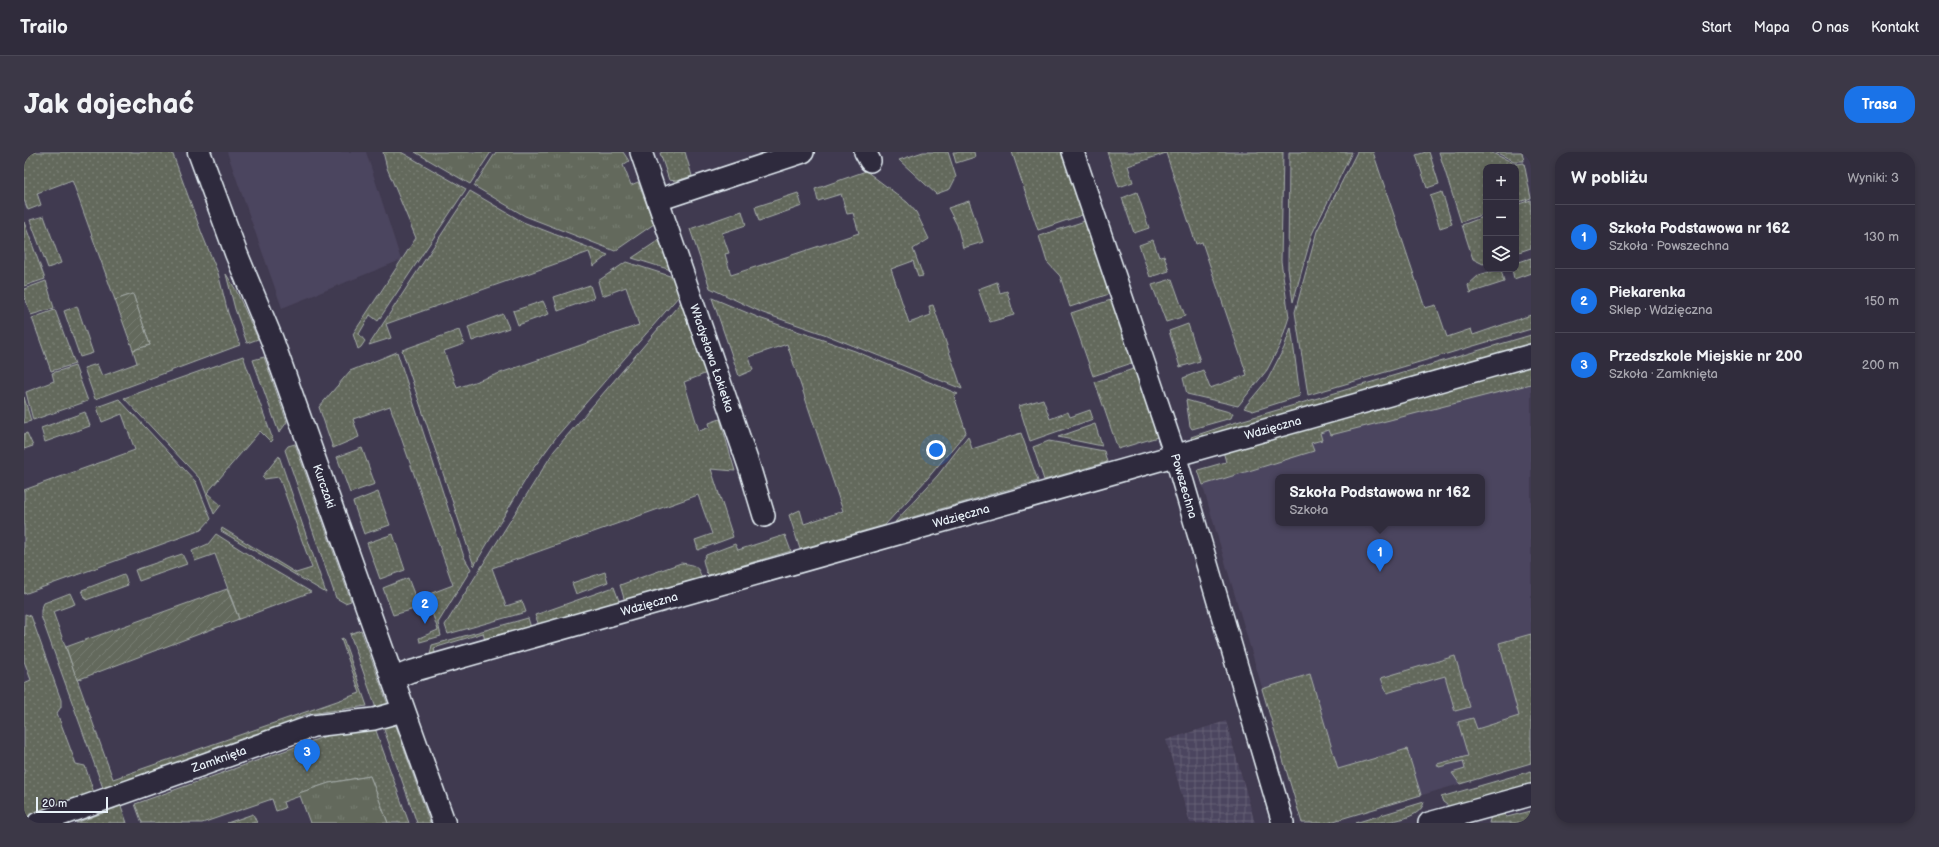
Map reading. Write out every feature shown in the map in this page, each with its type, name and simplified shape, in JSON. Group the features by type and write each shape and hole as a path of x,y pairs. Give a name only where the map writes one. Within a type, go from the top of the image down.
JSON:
{"street":[{"name":"Kurczaki","path":"199,152 236,253 272,340 444,823"},
{"name":"Władysława Łokietka","path":"641,152 749,466 764,516"},
{"path":"658,200 803,152"},
{"name":"Powszechna","path":"1074,152 1175,455 1283,823"},
{"name":"Wdzięczna","path":"392,679 419,669 1531,355"},
{"name":"Zamknięta","path":"38,823 313,726 374,719 403,711"},
{"path":"1429,823 1531,795"}],"shaded area":[{"path":"227,152 366,152 401,260 282,308"},
{"path":"1531,366 1531,763 1327,823 1302,823 1198,470"},
{"path":"1226,721 1255,823 1190,823 1166,740"}],"green space":[{"path":"27,152 172,152 218,273 228,313 240,345 95,399 84,368 97,364 102,376 137,363 133,350 150,345 133,294 115,300 72,180 37,193 41,205 28,210 24,200 24,154"},
{"path":"383,152 401,152 466,189 378,321 370,315 359,334 365,341 358,349 353,334 416,238 387,168"},
{"path":"415,152 491,152 470,184"},
{"path":"496,152 623,152 629,161 623,165 631,185 638,182 654,224 615,251 525,216 474,186"},
{"path":"685,152 692,176 676,181 669,180 660,153"},
{"path":"923,152 948,152 956,177 950,189 936,194 899,160"},
{"path":"953,152 974,152 975,157 956,163"},
{"path":"1012,152 1065,152 1085,214 1038,230"},
{"path":"1107,152 1283,152 1281,261 1289,317 1280,345 1267,370 1238,406 1187,394 1183,378 1203,370 1210,388 1247,375 1202,242 1196,244 1166,153 1128,166 1133,182 1119,187"},
{"path":"1289,152 1352,152 1312,234 1293,302 1288,268"},
{"path":"1357,152 1373,152 1425,308 1436,305 1447,337 1471,329 1473,335 1531,315 1531,329 1308,395 1295,312 1317,231"},
{"path":"1429,152 1439,184 1427,188 1416,155"},
{"path":"1439,152 1490,152 1516,164 1483,164 1483,214 1461,222"},
{"path":"1495,152 1522,152 1524,161 1514,161"},
{"path":"1524,163 1531,198 1519,202 1519,164 1516,164"},
{"path":"866,171 907,202 916,212 929,239 913,249 923,276 918,277 913,261 891,269 909,323 931,315 929,306 933,305 962,389 824,334 763,313 710,288 690,229 742,211 746,225 722,233 729,253 725,254 731,275 859,233 853,213 847,214 841,194 818,201 815,189"},
{"path":"470,191 523,222 608,255 594,266 589,252 386,324 391,338 369,345"},
{"path":"1137,192 1149,228 1134,233 1122,198"},
{"path":"1442,192 1452,224 1440,228 1430,196"},
{"path":"798,193 802,206 759,221 755,207"},
{"path":"1531,200 1531,248 1519,252 1519,236 1519,204"},
{"path":"969,201 983,242 963,248 957,225 948,208"},
{"path":"44,216 61,263 48,268 30,220"},
{"path":"1483,217 1483,264 1473,259 1462,225"},
{"path":"1088,220 1112,293 1070,307 1060,276 1047,262 1039,236"},
{"path":"24,222 45,279 24,286"},
{"path":"659,240 671,270 632,258"},
{"path":"1153,240 1159,257 1164,255 1169,271 1150,277 1139,245"},
{"path":"1531,258 1531,273 1514,279 1513,272 1519,272 1519,262"},
{"path":"626,262 673,277 679,296 557,436 529,474 474,566 402,350 459,330 464,344 444,351 457,388 639,325 626,287 602,296 598,281"},
{"path":"1489,272 1502,272 1504,282 1470,293 1468,285 1479,275"},
{"path":"226,274 236,290 258,339 247,343 235,309"},
{"path":"1172,279 1185,316 1166,322 1152,285"},
{"path":"46,281 54,308 31,315 24,295 24,289"},
{"path":"997,282 1000,293 1007,291 1014,315 990,322 978,289"},
{"path":"590,285 594,298 558,311 554,297"},
{"path":"133,294 150,345 133,350 115,300"},
{"path":"712,298 762,319 855,351 958,394 954,396 966,432 927,479 885,525 800,549 789,515 800,510 804,524 843,511 787,344 749,357 753,370 739,376"},
{"path":"1114,299 1135,362 1093,376 1071,313"},
{"path":"543,301 549,314 518,325 513,311"},
{"path":"682,301 707,373 684,382 699,431 710,427 709,423 720,419 735,471 711,469 733,537 698,550 695,540 712,534 698,495 492,568 506,606 522,601 526,612 448,634 445,625 554,451"},
{"path":"77,306 93,353 80,357 64,311"},
{"path":"55,310 75,364 51,371 32,318"},
{"path":"503,314 509,328 472,341 468,327"},
{"path":"1188,324 1200,361 1180,367 1169,331"},
{"path":"1291,327 1300,396 1253,411 1244,408 1268,379 1284,348"},
{"path":"1531,335 1531,348 1192,441 1191,437 1230,424"},
{"path":"397,352 464,557 471,569 438,623 441,636 420,642 419,638 438,630 431,610 424,612 422,607 393,615 383,588 408,578 416,599 453,585 390,406 353,419 359,437 333,448 319,407 350,371"},
{"path":"243,356 273,440 271,442 260,431 207,493 221,505 214,514 201,480 124,398"},
{"path":"264,357 287,422 279,433 253,360"},
{"path":"1531,365 1531,384 1331,435 1329,430 1320,433 1322,440 1311,443 1314,451 1203,485 1198,470 1226,462 1223,451"},
{"path":"75,366 88,401 33,420 26,392 54,381 52,373"},
{"path":"1136,368 1161,436 1118,449 1095,382"},
{"path":"24,397 31,421 24,423"},
{"path":"119,399 196,482 211,519 201,530 24,594 24,490 135,450 122,414 102,422 97,407"},
{"path":"1043,399 1050,419 1068,412 1070,417 1090,410 1093,419 1030,441 1019,406"},
{"path":"1186,400 1233,413 1231,418 1192,429 1190,426"},
{"path":"85,412 90,426 45,442 41,428"},
{"path":"1095,424 1102,446 1058,437"},
{"path":"27,433 33,446 24,449 24,434"},
{"path":"1021,433 1038,481 895,522 938,475 968,436 972,449"},
{"path":"1049,441 1104,451 1107,462 1044,480 1033,447"},
{"path":"295,444 351,601 345,603 336,598 285,450 288,446"},
{"path":"362,448 375,484 350,493 337,457"},
{"path":"279,456 326,593 221,531 222,528 296,573 312,568 279,477 264,479 262,477"},
{"path":"378,492 390,525 364,534 353,502"},
{"path":"216,534 311,592 239,619 215,554 195,561 192,551 208,544"},
{"path":"393,534 405,570 380,579 367,543"},
{"path":"785,535 791,551 709,575 706,572 703,560 706,555 735,544 738,550"},
{"path":"182,554 187,564 139,581 135,570"},
{"path":"681,563 694,566 700,573 703,583 626,605 620,585"},
{"path":"605,572 608,582 576,594 572,583"},
{"path":"124,574 128,585 86,600 82,590"},
{"path":"614,587 621,606 540,628 535,615"},
{"path":"227,589 239,619 77,680 66,647"},
{"path":"70,593 75,604 53,612 113,779 360,693 341,639 343,638 367,706 308,714 295,719 295,725 108,791 103,788 41,616 41,610 44,603"},
{"path":"25,614 31,616 61,700 61,707 57,713 76,764 85,766 94,793 24,820 24,683 31,680 24,661"},
{"path":"528,618 532,631 486,644 483,633 434,648 436,657 429,660 432,645"},
{"path":"361,630 388,705 377,711 350,634"},
{"path":"1531,634 1531,763 1460,784 1452,773 1465,769 1463,761 1439,767 1437,764 1468,756 1458,722 1473,718 1477,729 1519,716 1499,643"},
{"path":"1455,656 1470,707 1455,711 1445,676 1387,693 1381,678"},
{"path":"1310,674 1338,769 1407,749 1421,795 1327,823 1302,823 1262,689"},
{"path":"382,724 396,726 430,823 417,823"},
{"path":"375,728 409,823 388,823 370,776 329,783 299,793 300,796 283,802 285,808 276,811 272,799 202,823 142,823 135,804 329,735"},
{"path":"1531,771 1531,786 1451,808 1443,802 1441,797"},
{"path":"370,776 388,823 310,823 299,793 329,783"},
{"path":"1424,802 1421,809 1406,818 1385,822 1355,823"},
{"path":"121,806 127,823 76,823"},
{"path":"1499,810 1507,817 1531,811 1531,823 1489,823 1492,812"},
{"path":"253,814 257,823 227,823"}],"place":[{"name":"Szkoła Podstawowa nr 162","path":"1380,572"},
{"name":"Piekarenka","path":"425,624"},
{"name":"Przedszkole Miejskie nr 200","path":"307,772"}]}
